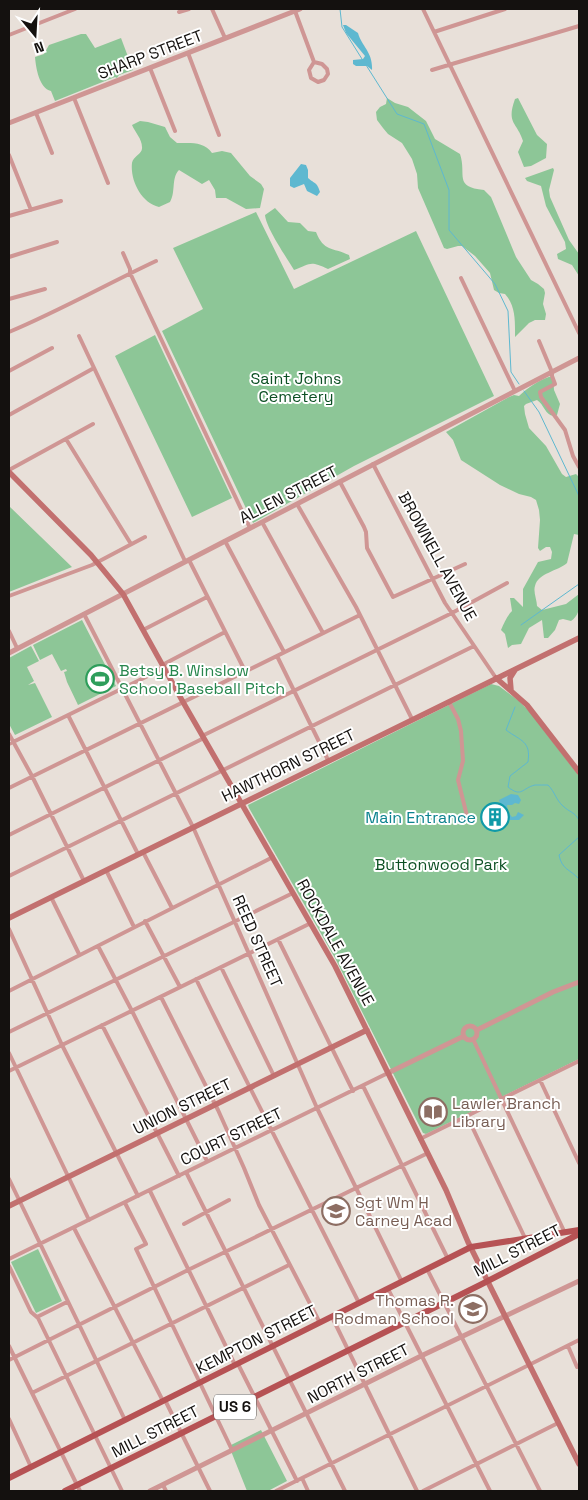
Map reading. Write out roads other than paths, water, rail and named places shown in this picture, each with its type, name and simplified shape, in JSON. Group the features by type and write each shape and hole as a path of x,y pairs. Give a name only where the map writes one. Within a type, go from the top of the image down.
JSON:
{"main road":[{"name":"ROCKDALE AVENUE","path":"9,471 97,562 123,594 222,771 335,966 428,1153 471,1248 506,1315 558,1423 577,1453 579,1464"},
{"name":"HAWTHORN STREET","path":"9,918 579,638"},
{"path":"511,690 510,678 515,670"},
{"name":"BROWNELL AVENUE","path":"496,678 532,710 578,768"},
{"name":"UNION STREET","path":"9,1206 367,1030"},
{"name":"KEMPTON STREET","path":"9,1478 471,1248 525,1238 579,1232"},
{"name":"MILL STREET","path":"65,1491 78,1488 181,1433 445,1302 579,1232"}],"street":[{"path":"9,35 75,9"},
{"path":"179,12 189,9"},
{"path":"212,9 225,38"},
{"path":"423,9 579,333"},
{"path":"434,32 505,9"},
{"path":"297,10 314,62"},
{"name":"SHARP STREET","path":"9,123 297,10"},
{"path":"432,70 579,26"},
{"path":"188,53 219,135"},
{"path":"314,62 322,64 327,68 328,74 324,80 318,82 311,78 309,70 314,62"},
{"path":"150,68 175,131"},
{"path":"74,98 108,183"},
{"path":"36,112 52,153"},
{"path":"9,155 30,210"},
{"path":"9,216 61,201"},
{"path":"9,257 57,242"},
{"path":"123,253 130,273 250,528"},
{"path":"9,332 38,321 156,261"},
{"path":"461,278 515,391"},
{"path":"9,299 45,289"},
{"path":"79,336 187,560 245,671"},
{"path":"539,341 555,384 540,392 541,397 565,430 573,456 579,467"},
{"path":"9,371 52,348"},
{"name":"ALLEN STREET","path":"9,653 579,358"},
{"path":"9,415 94,368"},
{"path":"486,398 489,404"},
{"path":"9,471 93,424"},
{"path":"66,439 131,544"},
{"name":"BROWNELL AVENUE","path":"374,464 452,613 496,678"},
{"path":"340,482 364,527 367,548 393,598 465,564"},
{"path":"297,504 360,615 412,719"},
{"path":"262,522 323,633"},
{"path":"9,596 97,562 145,536"},
{"path":"225,541 284,652"},
{"path":"9,834 507,584"},
{"path":"143,630 206,597"},
{"name":"REED STREET","path":"84,614 193,828 318,1108 402,1282"},
{"path":"9,788 360,615"},
{"path":"9,631 17,648"},
{"path":"11,743 158,671 163,666 225,632"},
{"path":"9,876 474,646"},
{"path":"277,656 328,760"},
{"path":"449,701 458,719 461,731 463,761 459,783 468,820"},
{"path":"68,715 121,821 172,908"},
{"path":"9,734 11,743 32,776 84,881"},
{"path":"9,991 273,857"},
{"path":"106,870 134,927"},
{"path":"9,1032 293,893"},
{"path":"51,897 80,954"},
{"path":"144,921 180,987"},
{"path":"9,1072 311,923"},
{"path":"9,929 62,1045 138,1196"},
{"path":"278,939 353,1091"},
{"path":"98,946 207,1162"},
{"path":"221,967 274,1076"},
{"path":"196,980 359,1304"},
{"path":"477,1030 553,992 579,982"},
{"path":"161,997 216,1104 271,1230 320,1323"},
{"path":"102,1025 179,1176"},
{"path":"473,1039 464,1036 464,1030 472,1026 477,1030"},
{"path":"473,1039 477,1035 477,1030"},
{"name":"COURT STREET","path":"9,1259 464,1036"},
{"path":"473,1039 564,1233"},
{"path":"9,1053 89,1220"},
{"path":"420,1139 579,1060"},
{"path":"540,1080 579,1163"},
{"path":"363,1086 448,1259"},
{"path":"467,1116 525,1238"},
{"path":"9,1360 226,1251 428,1153"},
{"path":"186,1172 245,1287 345,1491"},
{"path":"9,1179 67,1302 126,1420"},
{"path":"150,1191 206,1306 272,1431 308,1491"},
{"path":"184,1224 229,1200"},
{"path":"125,1202 146,1244 136,1249 170,1324 232,1450"},
{"path":"74,1228 210,1491"},
{"path":"32,1394 289,1264"},
{"path":"9,1266 31,1312 37,1316 122,1491"},
{"path":"427,1269 540,1491"},
{"name":"NORTH STREET","path":"150,1491 421,1356 579,1281"},
{"path":"388,1289 490,1491"},
{"path":"37,1316 67,1302"},
{"path":"332,1317 417,1491"},
{"path":"276,1491 579,1340"},
{"path":"9,1346 78,1488"},
{"path":"568,1346 577,1367"},
{"path":"9,1419 31,1467"},
{"path":"423,1491 558,1423"},
{"path":"163,1485 166,1491"}],"water":[{"path":"343,25 358,33 371,59 372,70 367,66 356,66 353,64 353,60 363,59 365,56 346,33"},
{"path":"301,164 306,165 308,178 318,186 320,192 317,196 307,191 304,184 294,188 290,186 290,178"},
{"path":"511,794 518,795 521,800 519,804 507,805 508,812 512,817 516,816 518,812 524,815 519,820 506,820 499,800"}],"waterway":[{"path":"340,9 342,27 362,59"},
{"path":"366,65 397,114 424,124 449,190 449,230 495,284 508,311 511,372 519,384"},
{"path":"524,391 539,412 579,496"},
{"path":"521,625 579,584"},
{"path":"515,707 506,730 524,742 529,755 528,762 510,776 508,787 519,792 535,785 548,785 561,804 576,815 579,820"},
{"path":"579,837 559,855 564,867 579,879"}],"place":[{"name":"Betsy B. Winslow School Baseball Pitch","path":"100,679"},
{"name":"Main Entrance","path":"495,817"},
{"name":"Lawler Branch Library","path":"433,1112"},
{"name":"Sgt Wm H Carney Acad","path":"336,1211"},
{"name":"Thomas R. Rodman School","path":"473,1309"}],"park label":[{"name":"Saint Johns Cemetery","path":"296,387"},
{"name":"Buttonwood Park","path":"441,864"}]}
